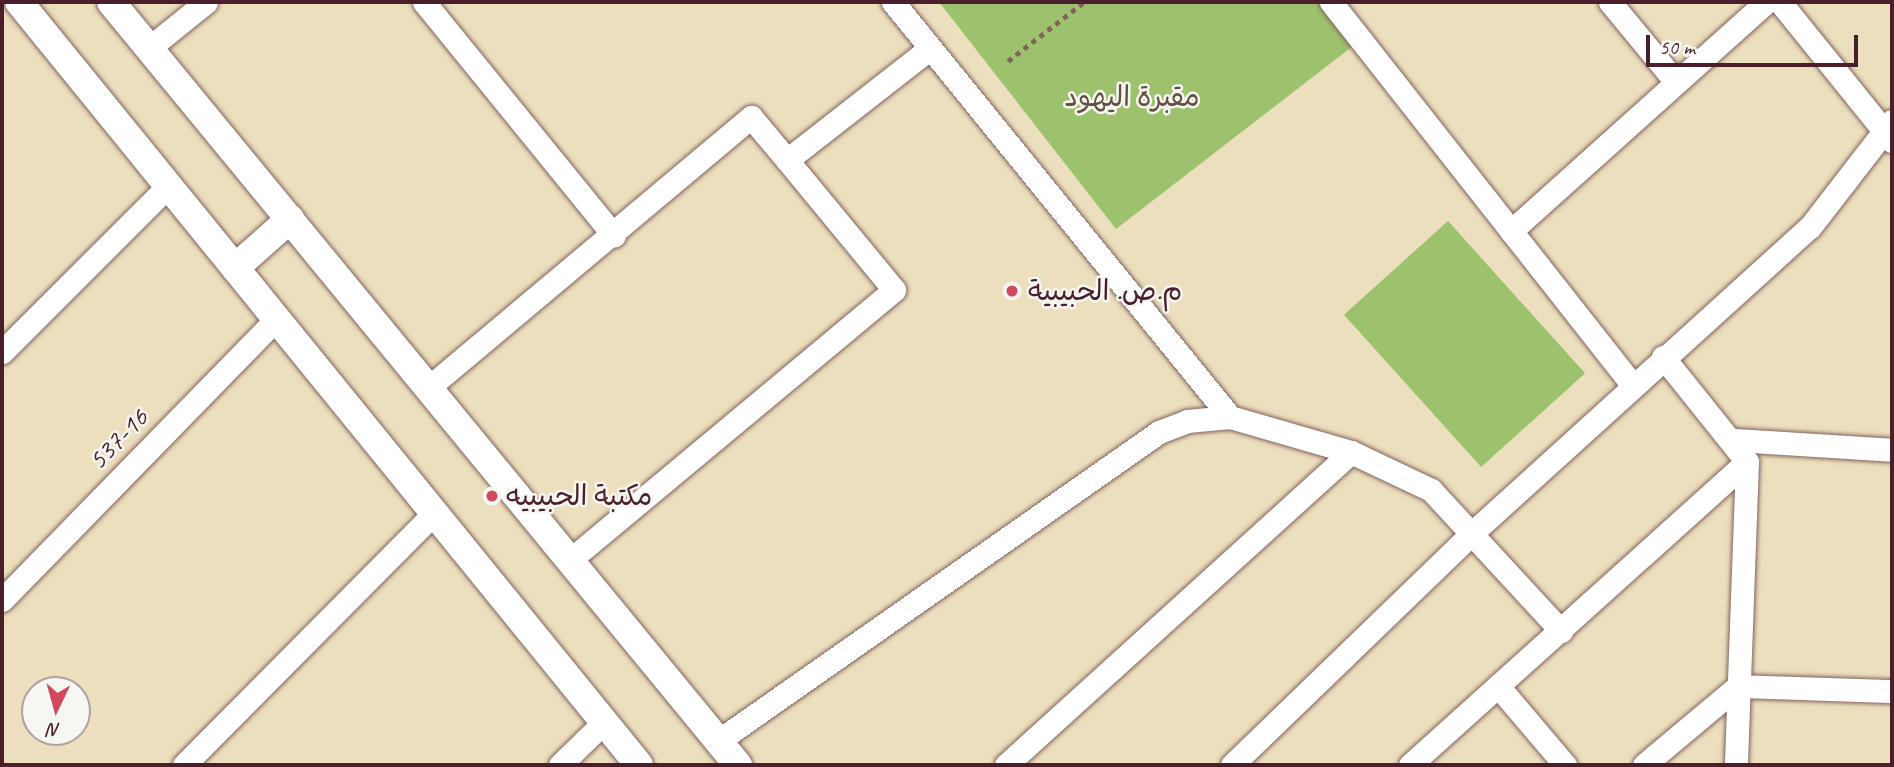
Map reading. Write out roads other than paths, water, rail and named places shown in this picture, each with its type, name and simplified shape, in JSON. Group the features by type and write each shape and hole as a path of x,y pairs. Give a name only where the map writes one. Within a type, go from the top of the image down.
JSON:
{"street":[{"path":"19,2 639,765"},
{"path":"111,2 738,765"},
{"path":"149,48 206,2"},
{"path":"424,2 614,236"},
{"path":"893,2 1230,417"},
{"path":"1331,2 1632,386"},
{"path":"1610,2 1676,82"},
{"path":"1511,231 1766,2"},
{"path":"1232,765 1471,534 1663,357 1810,227 1890,133 1780,2"},
{"path":"788,160 929,49"},
{"path":"428,388 614,236 751,117 788,160 894,290 570,560"},
{"path":"2,352 168,186"},
{"path":"234,268 290,219"},
{"name":"537-16","path":"2,600 276,319"},
{"path":"1663,357 1735,440 1747,462 1736,765"},
{"path":"718,741 1159,432 1187,421 1230,417 1351,453 1431,490 1561,631"},
{"path":"1735,440 1892,450"},
{"path":"1006,765 1351,453"},
{"path":"1410,765 1747,462"},
{"path":"184,765 434,513"},
{"path":"1498,686 1565,765"},
{"path":"1644,765 1738,686 1892,691"},
{"path":"560,765 604,722"}],"place":[{"name":"م.ص. الحبيبية","path":"1012,291"},
{"name":"مكتبة الحبيبيه","path":"492,496"}],"park label":[{"name":"مقبرة اليهود","path":"1132,97"}]}
